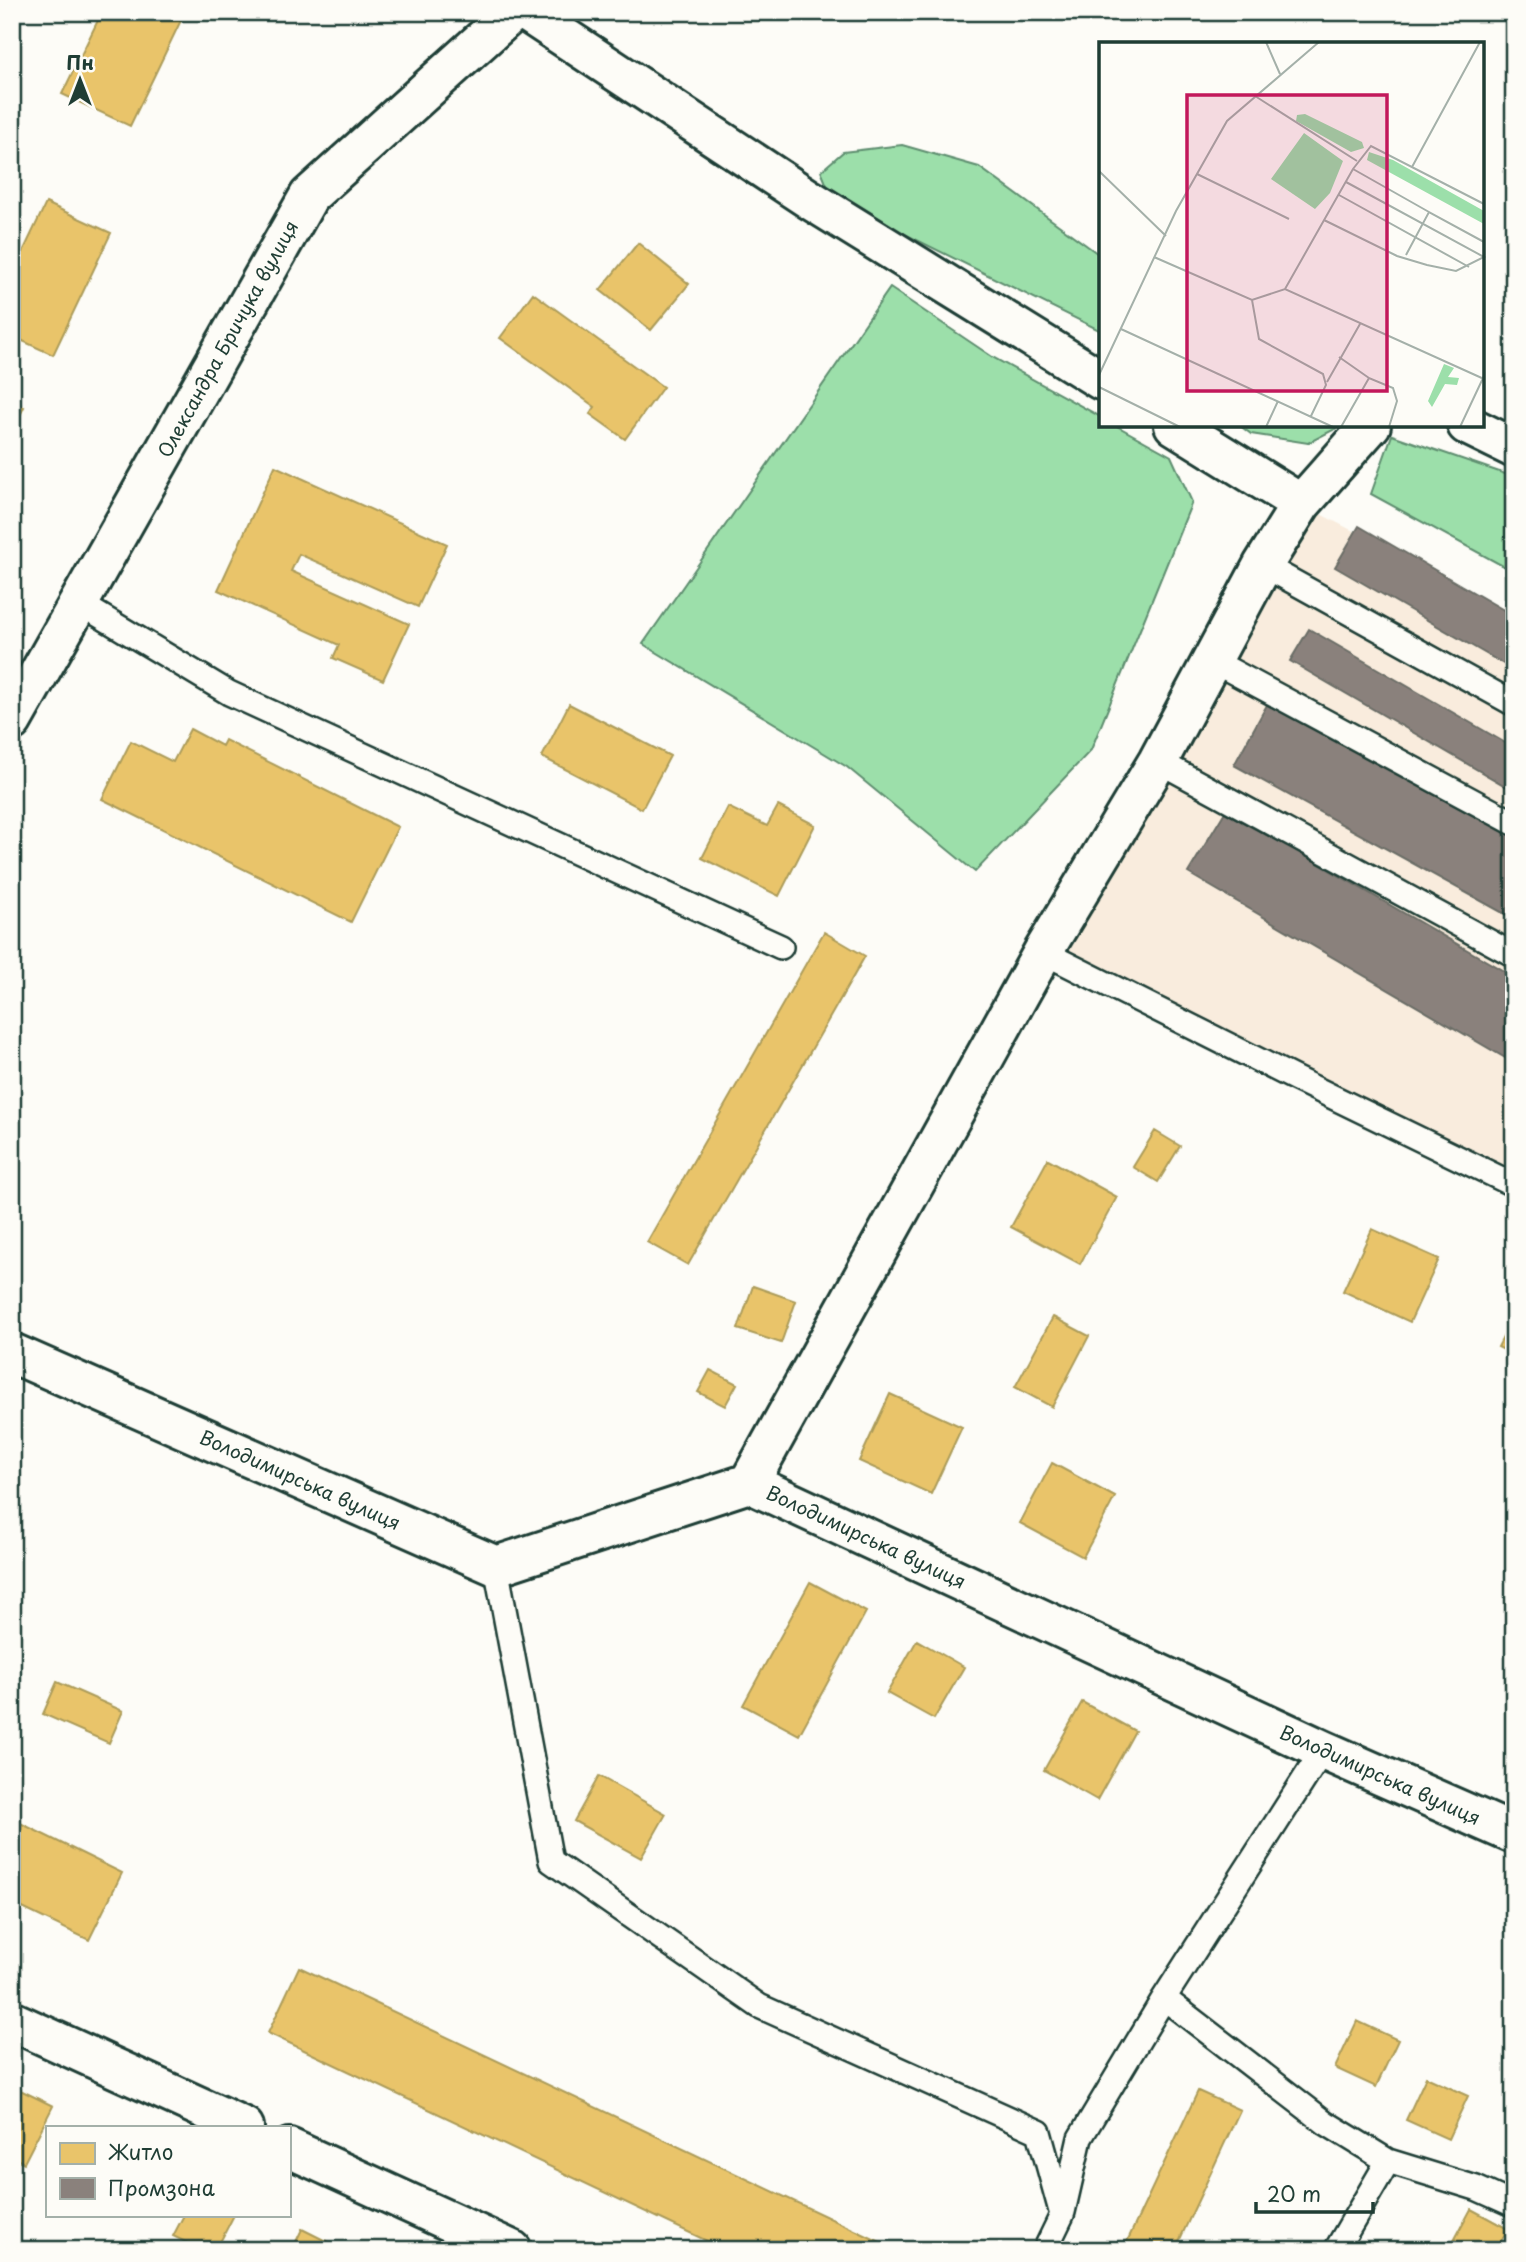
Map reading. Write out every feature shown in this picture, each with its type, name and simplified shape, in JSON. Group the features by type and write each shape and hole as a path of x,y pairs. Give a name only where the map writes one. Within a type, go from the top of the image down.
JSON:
{"street":[{"name":"Олександра Бричука вулиця","path":"12,721 309,195 513,12"},
{"path":"526,12 808,199 1099,379"},
{"path":"1177,427 1301,504"},
{"path":"749,1483 1042,952 1158,761 1263,565 1301,504 1369,427"},
{"path":"1471,427 1514,448"},
{"name":"Володимирська вулиця","path":"12,1353 496,1566 749,1483 1323,1750 1514,1834"},
{"path":"12,2021 242,2126"},
{"path":"290,2148 512,2250"}],"lane":[{"path":"1263,565 1514,704"},
{"path":"79,603 229,693 781,947"},
{"path":"1213,661 1514,823"},
{"path":"1158,761 1514,955"},
{"path":"1042,952 1514,1185"},
{"path":"496,1566 551,1861 759,2006 1039,2132 1062,2215"},
{"path":"1045,2250 1062,2215 1080,2138 1164,1998 1323,1750"},
{"path":"1164,1998 1326,2123 1388,2161 1476,2188 1514,2205"},
{"path":"1336,2250 1388,2161"}],"shaded area":[{"path":"1301,504 1514,614 1514,1191 1043,952"}],"green space":[{"path":"902,145 979,167 1099,255 1099,330 832,198 821,171 843,152"},
{"path":"890,288 994,358 1099,416 1099,427 1119,427 1171,456 1192,502 1091,750 975,872 847,767 643,644"},
{"path":"1242,427 1336,427 1308,443 1251,434"},
{"path":"1392,435 1514,477 1514,572 1371,494"}],"building: Житло":[{"path":"102,12 185,12 130,126 62,94"},
{"path":"46,203 111,233 53,355 12,336 12,275"},
{"path":"638,243 689,284 651,330 600,290"},
{"path":"533,293 663,387 625,439 590,414 595,407 500,338"},
{"path":"12,402 24,407 12,432"},
{"path":"275,466 447,544 418,607 299,554 291,571 409,624 383,680 333,658 339,645 218,590"},
{"path":"569,704 670,756 642,809 542,757"},
{"path":"190,729 222,746 225,740 398,827 351,922 102,799 131,741 173,762"},
{"path":"778,806 815,825 779,896 702,858 728,807 767,826"},
{"path":"824,932 865,956 688,1265 647,1242"},
{"path":"1155,1131 1180,1146 1158,1182 1133,1167"},
{"path":"1048,1159 1117,1197 1080,1264 1011,1227"},
{"path":"1372,1229 1439,1259 1410,1322 1343,1291"},
{"path":"753,1286 796,1301 781,1343 738,1329"},
{"path":"1514,1316 1514,1355 1498,1347"},
{"path":"1053,1317 1089,1336 1052,1407 1015,1387"},
{"path":"710,1370 737,1384 725,1406 698,1392"},
{"path":"890,1394 962,1427 931,1494 859,1461"},
{"path":"1052,1463 1115,1497 1083,1557 1020,1523"},
{"path":"810,1582 866,1612 799,1735 743,1705"},
{"path":"917,1640 964,1667 934,1719 887,1693"},
{"path":"57,1682 123,1711 109,1743 43,1714"},
{"path":"1082,1702 1135,1731 1097,1800 1044,1770"},
{"path":"599,1776 666,1814 641,1858 574,1821"},
{"path":"12,1819 122,1873 89,1940 12,1903"},
{"path":"299,1967 897,2250 726,2250 268,2033"},
{"path":"1357,2021 1398,2040 1376,2087 1335,2068"},
{"path":"1426,2077 1468,2096 1448,2139 1406,2120"},
{"path":"12,2086 53,2106 24,2163 12,2157"},
{"path":"1198,2091 1240,2110 1175,2250 1123,2250"},
{"path":"1471,2209 1508,2229 1496,2250 1449,2250"},
{"path":"183,2216 233,2216 216,2250 202,2250 173,2236"},
{"path":"302,2229 330,2243 327,2250 292,2250"}],"building: Промзона":[{"path":"1359,526 1514,616 1514,670 1335,567"},
{"path":"1309,629 1514,748 1514,791 1290,661"},
{"path":"1268,703 1514,838 1514,919 1234,765"},
{"path":"1226,810 1514,977 1514,1063 1188,873"}]}
